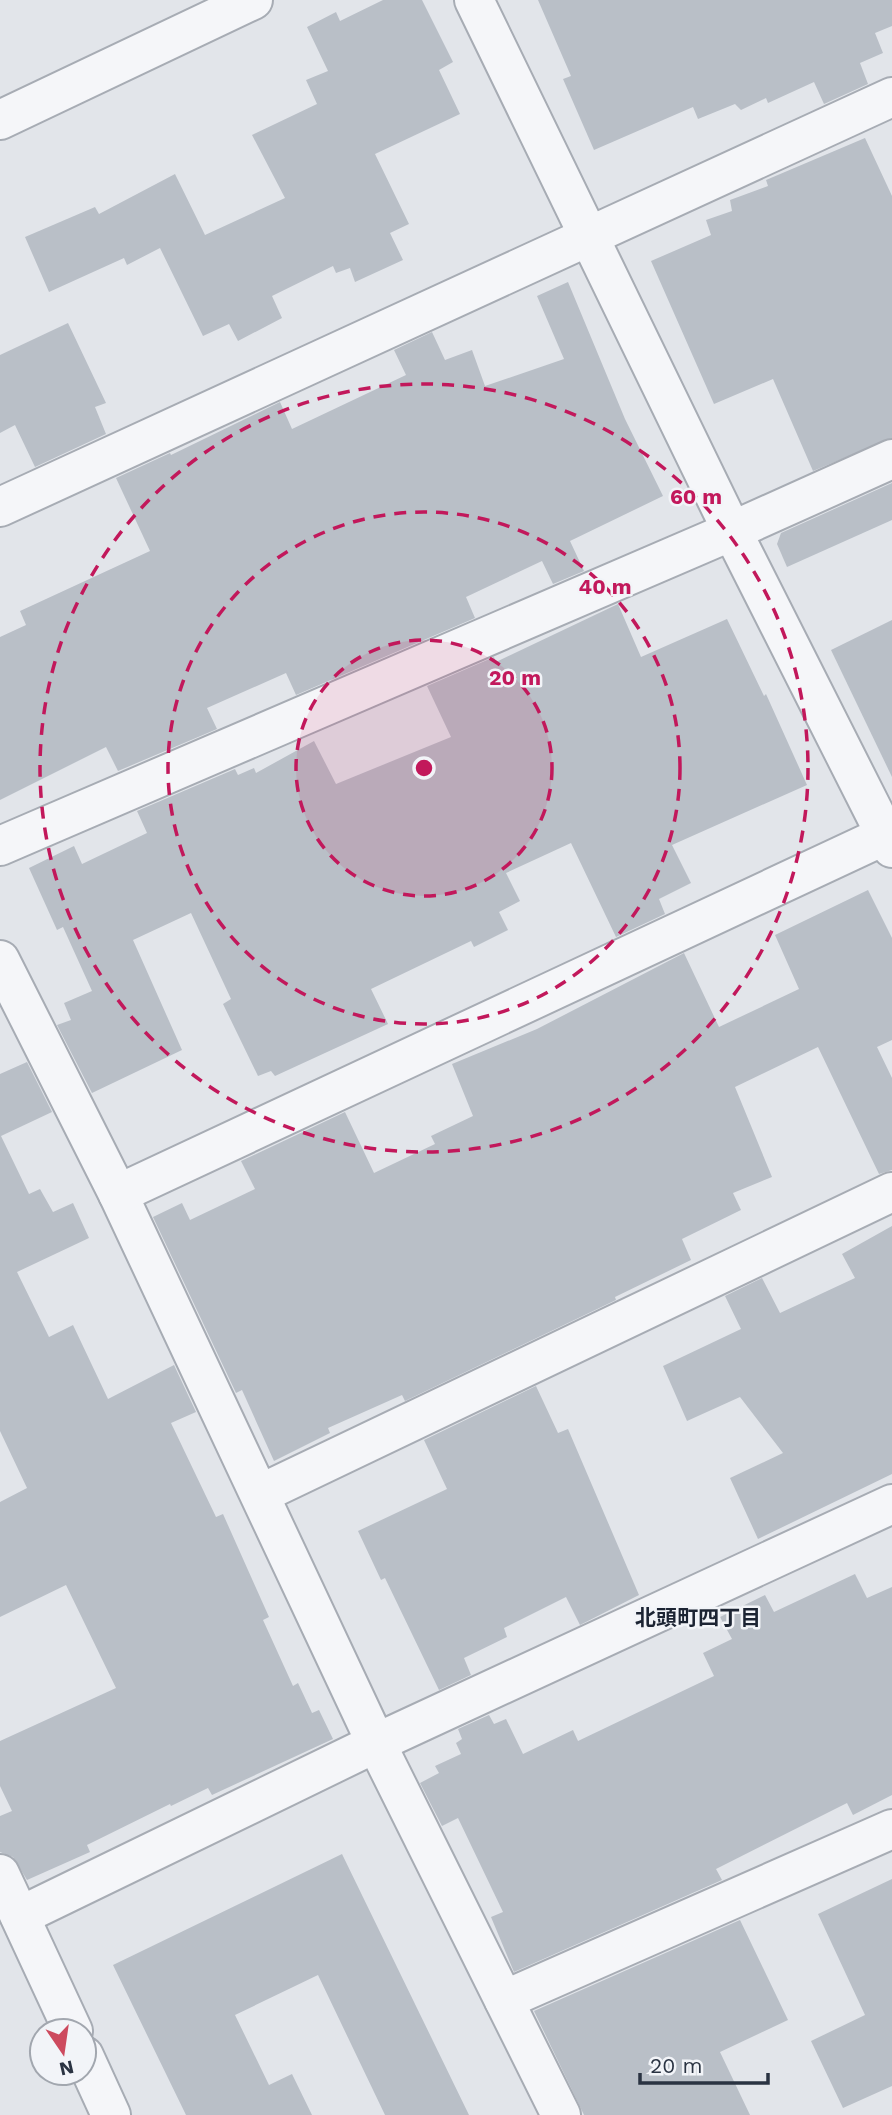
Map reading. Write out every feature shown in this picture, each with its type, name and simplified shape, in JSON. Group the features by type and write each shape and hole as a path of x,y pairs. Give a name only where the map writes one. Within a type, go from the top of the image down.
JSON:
{"street":[{"path":"0,120 253,0"},
{"path":"118,1194 890,838 732,531 474,0"},
{"path":"0,507 892,97"},
{"path":"0,846 732,531 892,459"},
{"path":"0,960 118,1194 376,1743 561,2115"},
{"path":"260,1494 892,1192"},
{"path":"20,1916 376,1743 892,1504"},
{"path":"505,2000 892,1829"},
{"path":"0,1874 67,2017"},
{"path":"98,2087 111,2115"}],"building":[{"path":"383,0 422,0 453,62 439,70 460,114 375,154 409,224 390,233 403,260 355,282 350,268 336,273 333,266 272,296 282,318 238,341 229,324 203,336 160,248 127,265 124,258 49,292 25,237 95,207 99,214 175,174 205,235 285,198 252,135 317,104 306,80 328,71 307,27 336,12 340,21"},
{"path":"538,0 892,0 892,26 875,33 883,53 860,63 868,84 824,104 814,82 768,103 766,98 741,110 735,104 698,119 693,107 594,150 563,79 571,76"},
{"path":"865,138 892,196 892,438 813,471 773,379 714,404 651,261 711,235 706,220 732,211 730,200 768,186 766,180"},
{"path":"568,282 625,419 663,496 570,541 584,571 553,584 542,561 466,597 475,618 296,695 286,673 207,708 217,729 118,771 106,747 0,800 0,637 26,625 20,611 150,551 116,478 170,453 171,455 280,402 292,429 406,375 394,350 432,332 445,360 472,350 485,386 564,359 537,296"},
{"path":"68,323 106,403 95,407 106,434 35,467 15,425 0,433 0,355"},
{"path":"892,483 892,520 787,567 777,544 781,533"},
{"path":"618,604 641,657 727,619 764,696 766,694 807,785 672,845 691,883 659,899 665,914 616,937 571,843 506,873 520,901 499,912 508,930 474,947 471,941 371,989 388,1024 275,1076 271,1071 258,1076 223,1004 231,999 191,913 133,940 182,1050 92,1093 57,1025 71,1020 64,1003 92,991 63,927 57,930 29,868 74,846 82,864 147,833 137,811 235,769 238,775 254,768 256,773 314,741 336,784 451,737 427,686 494,657 496,662"},
{"path":"892,620 892,777 831,650"},
{"path":"868,890 892,938 892,1040 877,1047 892,1078 892,1170 879,1174 818,1047 735,1087 772,1177 733,1193 741,1210 682,1239 691,1260 615,1297 616,1300 405,1401 402,1395 328,1428 330,1433 274,1461 242,1390 236,1393 153,1217 182,1203 190,1220 255,1189 241,1161 345,1112 374,1173 435,1144 431,1136 473,1116 452,1064 537,1029 684,953 719,1027 799,989 775,935"},
{"path":"27,1062 52,1112 1,1136 29,1194 40,1189 53,1212 73,1203 89,1238 17,1272 49,1337 73,1325 108,1399 174,1365 196,1412 171,1423 216,1517 223,1514 269,1617 263,1620 293,1686 298,1683 312,1713 319,1710 333,1739 212,1795 208,1788 171,1806 170,1804 87,1845 90,1852 27,1880 13,1857 0,1852 0,1816 12,1811 0,1786 0,1741 116,1688 66,1585 0,1617 0,1502 27,1488 0,1431 0,1074"},
{"path":"892,1226 892,1474 758,1539 730,1478 783,1453 740,1397 687,1421 663,1366 741,1329 725,1296 762,1278 780,1313 855,1278 842,1254"},
{"path":"536,1386 558,1433 568,1429 639,1595 580,1625 566,1597 504,1628 507,1637 464,1658 471,1675 439,1690 385,1578 381,1580 358,1531 447,1489 424,1440"},
{"path":"855,1574 867,1598 892,1587 892,1795 853,1815 847,1803 716,1869 722,1880 514,1972 491,1917 503,1912 458,1818 442,1826 420,1783 439,1773 435,1766 461,1754 456,1743 462,1739 458,1729 489,1715 494,1724 506,1719 523,1754 573,1730 578,1741 714,1676 703,1653 732,1639 720,1617 765,1595 774,1612"},
{"path":"342,1854 469,2115 385,2115 318,1975 235,2015 269,2085 292,2074 312,2115 186,2115 113,1965"},
{"path":"892,1879 892,2086 843,2108 811,2041 865,2015 818,1914"},
{"path":"740,1920 788,2020 720,2052 750,2115 584,2115 534,2011"}],"district":[{"name":"北頭町四丁目","path":"698,1617"}]}
